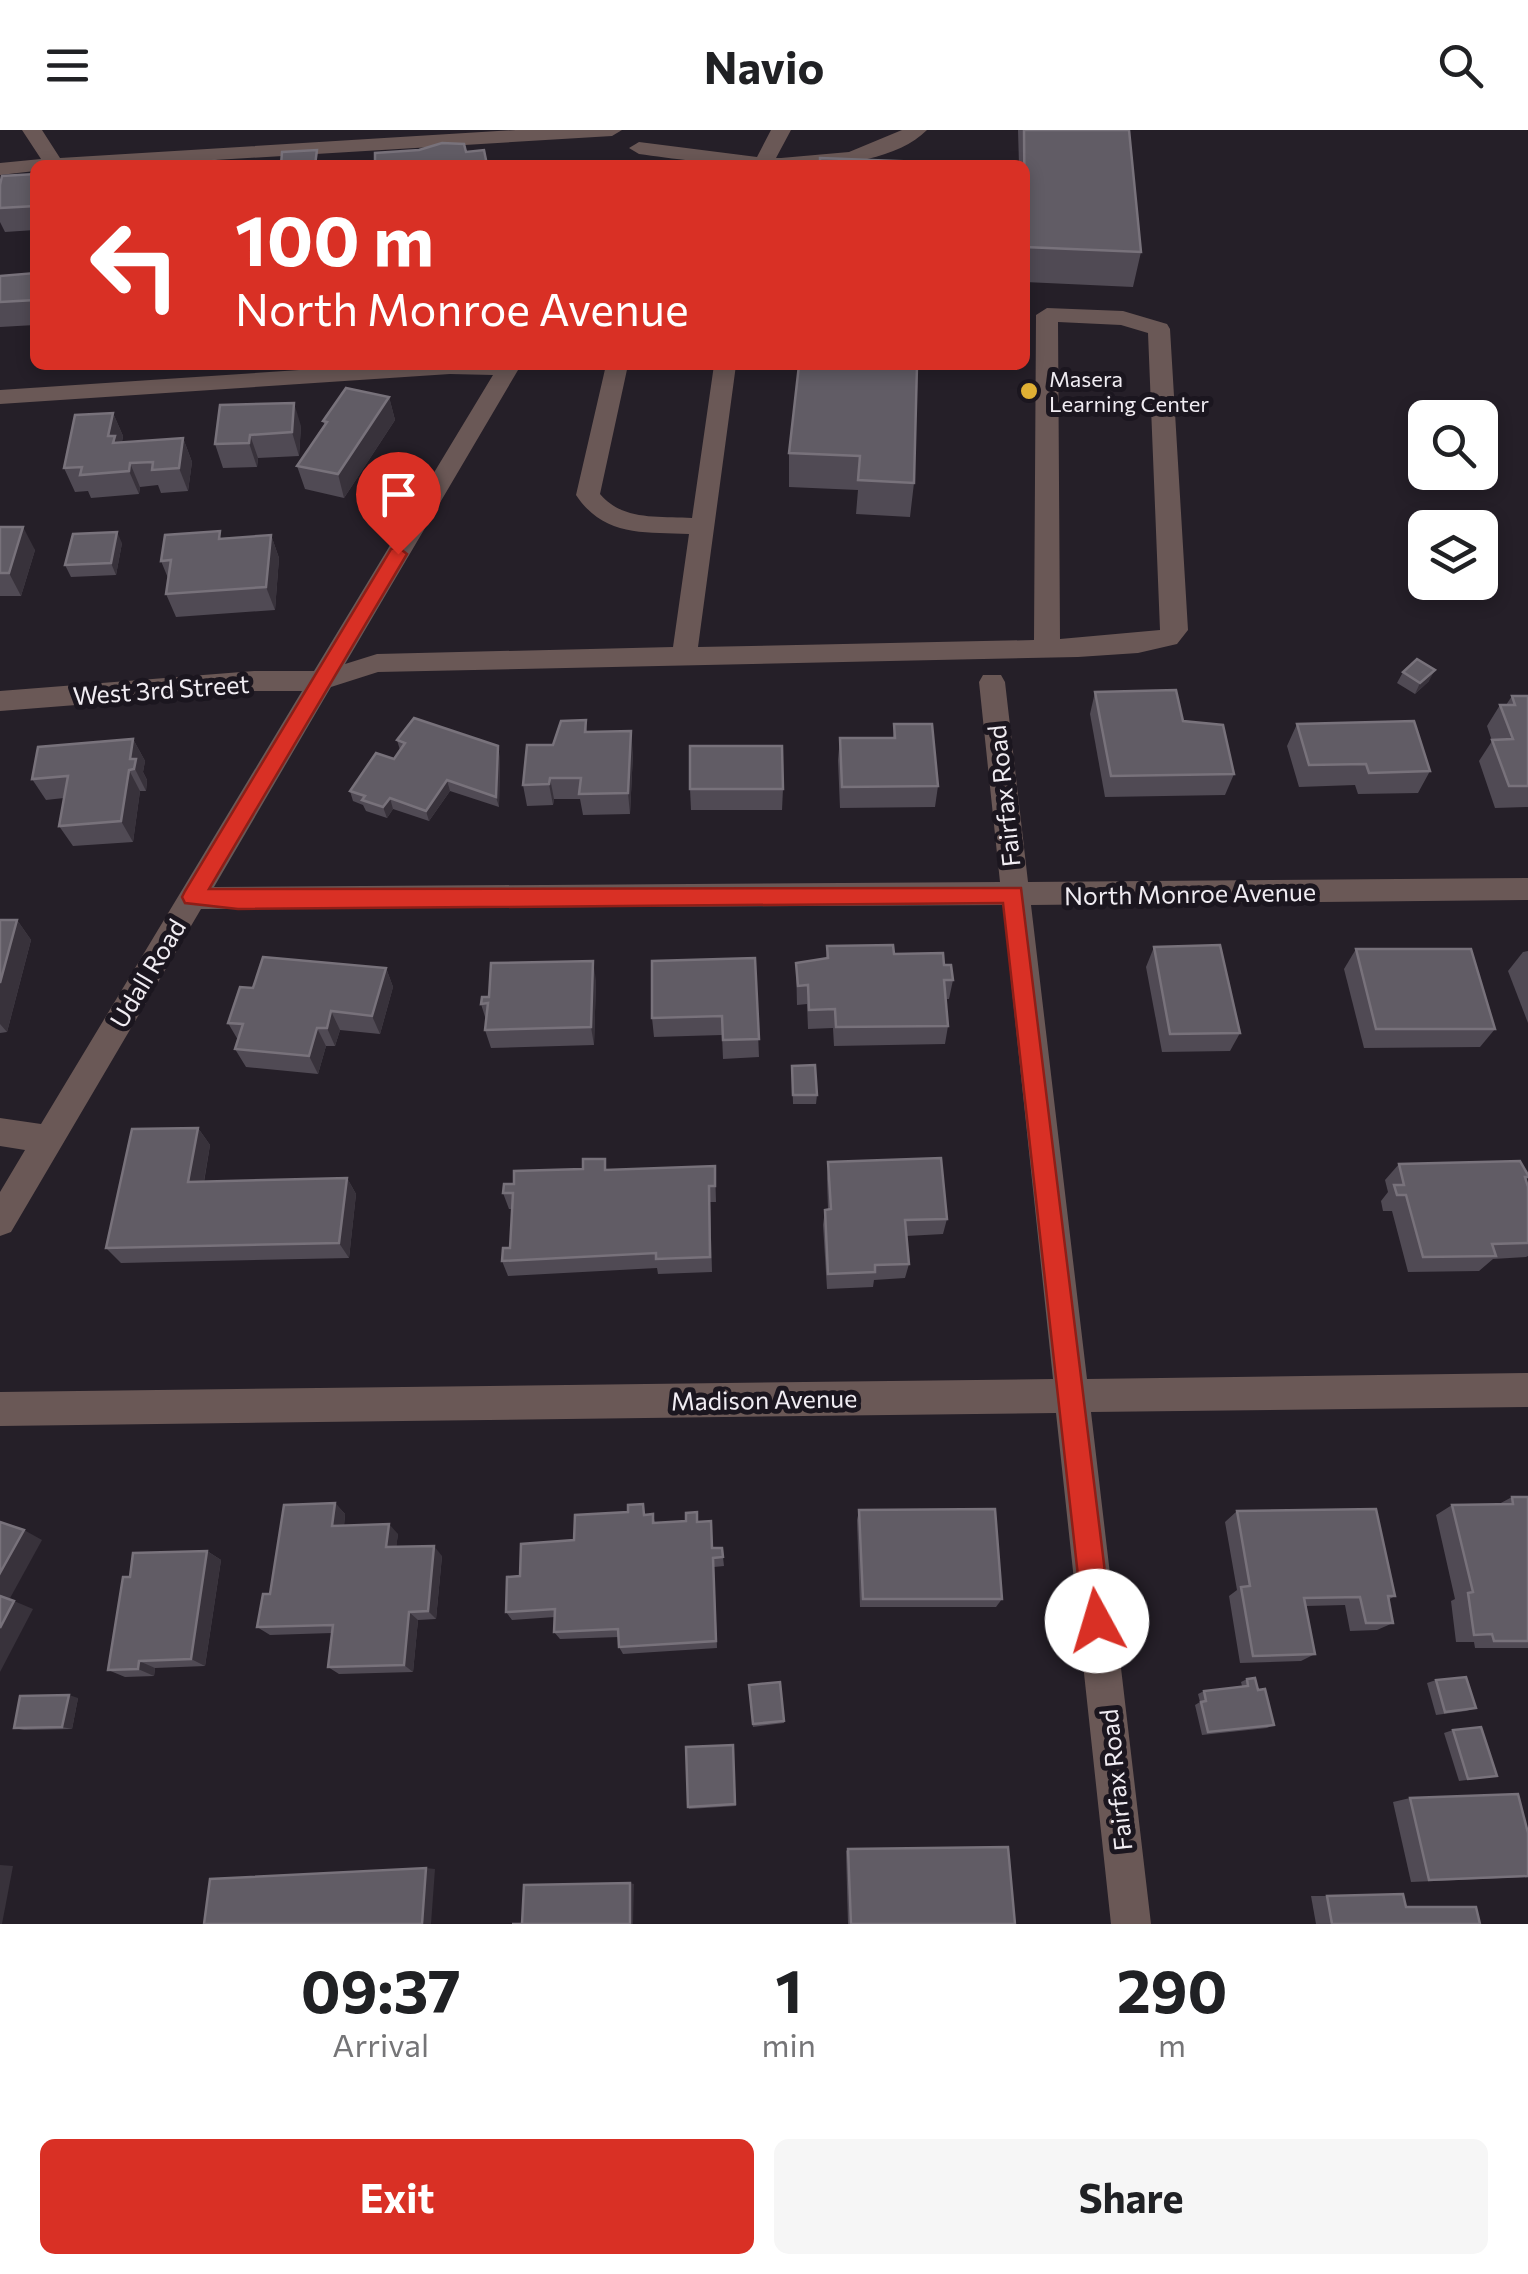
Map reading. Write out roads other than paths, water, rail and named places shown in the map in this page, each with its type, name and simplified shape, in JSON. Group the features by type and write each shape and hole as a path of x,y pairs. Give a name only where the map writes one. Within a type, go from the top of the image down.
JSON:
{"street":[{"path":"32,130 40,160"},
{"path":"108,160 612,130"},
{"path":"765,160 781,130"},
{"path":"812,160 880,151 917,130"},
{"path":"641,141 742,160"},
{"path":"0,169 30,165"},
{"name":"West 3rd Street","path":"0,701 254,682 321,681 377,663 1047,649 1148,643 1168,638 1175,630 1159,328 1123,318 1046,314 1047,649"},
{"path":"0,397 405,370"},
{"name":"Udall Road","path":"0,1222 507,370"},
{"path":"616,370 588,495 605,515 635,523 702,526"},
{"path":"684,657 724,370"},
{"name":"Fairfax Road","path":"992,682 1131,1924"},
{"name":"North Monroe Avenue","path":"193,897 238,900 1528,889"},
{"path":"0,1132 48,1139"},
{"name":"Madison Avenue","path":"0,1409 1528,1390"}],"place":[{"name":"Masera Learning Center","path":"1029,391"}]}
